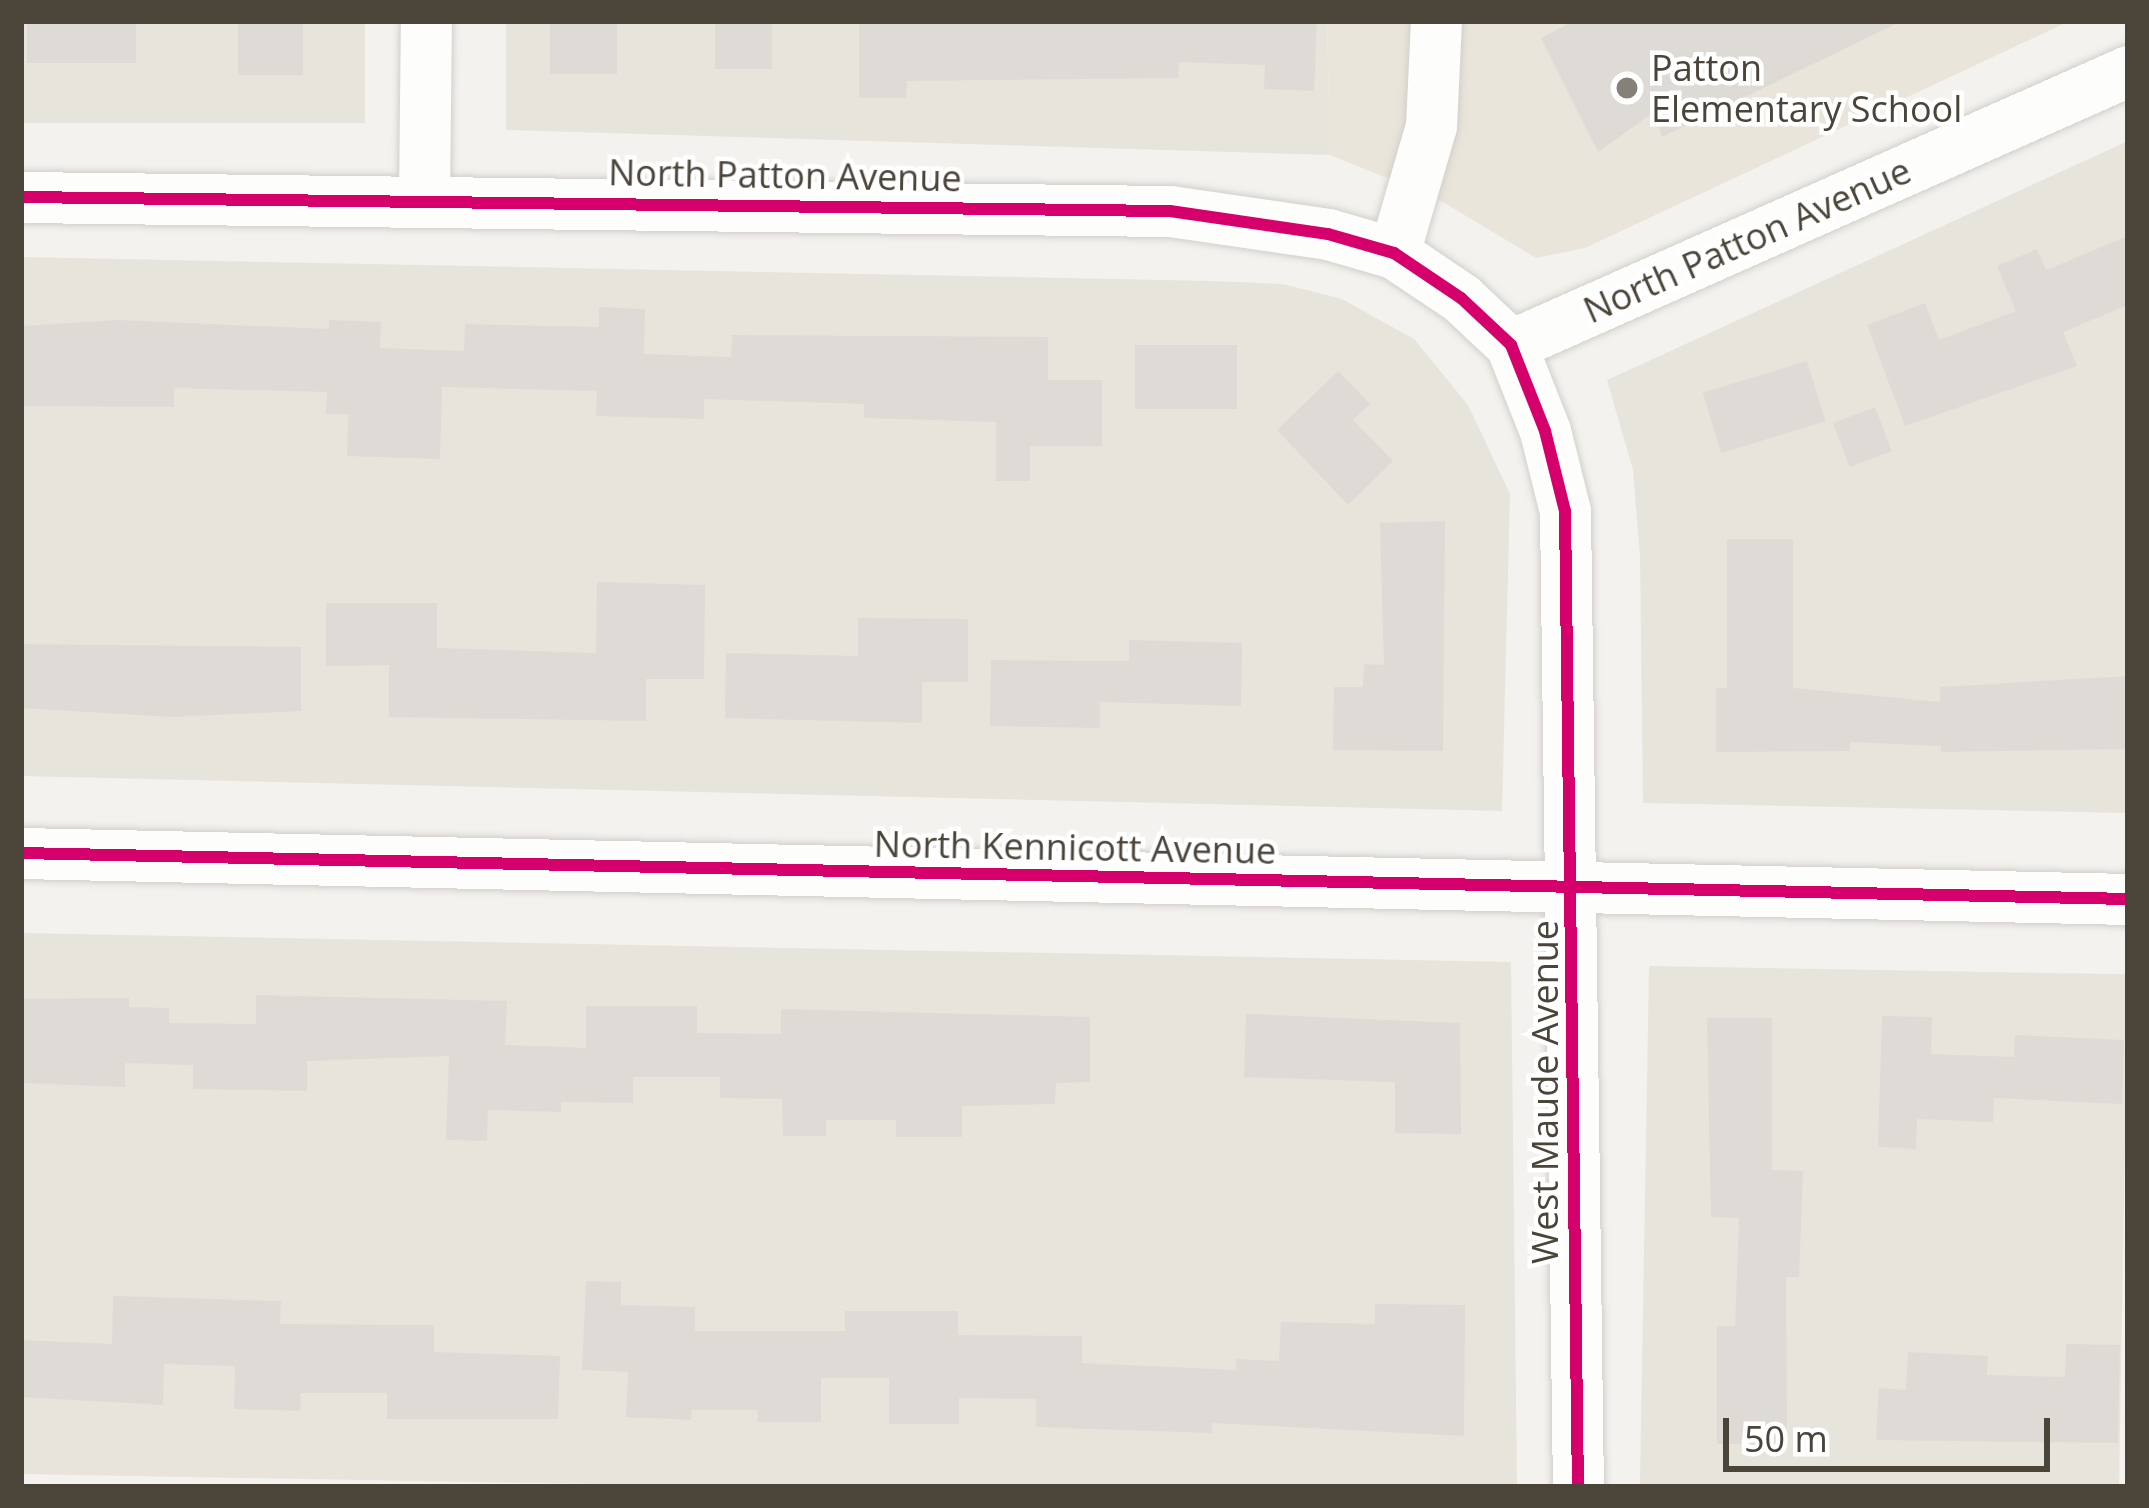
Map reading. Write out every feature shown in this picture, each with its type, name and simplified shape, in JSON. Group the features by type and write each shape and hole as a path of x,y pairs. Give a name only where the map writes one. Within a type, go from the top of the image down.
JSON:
{"street":[{"path":"424,200 426,21"},
{"path":"1394,253 1431,126 1436,21"},
{"name":"North Patton Avenue","path":"21,197 1170,211 1328,234 1394,253 1461,298 1510,345 2128,71"},
{"name":"West Maude Avenue","path":"1510,345 1545,431 1565,511 1575,888 1579,1487"},
{"name":"North Kennicott Avenue","path":"21,853 2128,899"}],"shaded area":[{"path":"21,21 365,21 365,123 21,123"},
{"path":"506,21 1327,21 1330,155 506,130"},
{"name":"Patton Elementary School","path":"1327,21 2070,21 1585,248 1536,258 1436,198 1330,155"},
{"path":"2128,141 2128,813 1643,803 1640,555 1633,470 1607,380"},
{"path":"21,257 1211,281 1283,284 1342,299 1414,339 1468,405 1510,494 1502,811 21,776"},
{"path":"21,933 1511,962 1517,1487 757,1487 21,1474"},
{"path":"1649,966 2128,974 2119,1487 1640,1487"}],"building":[{"path":"27,21 136,21 136,63 27,63"},
{"path":"238,21 303,21 303,75 238,75"},
{"path":"550,21 617,21 617,74 550,74"},
{"path":"715,21 772,21 772,69 715,69"},
{"path":"859,21 1317,21 1314,91 1264,89 1265,65 1179,62 1178,78 907,81 906,98 859,98"},
{"path":"1573,21 1902,21 1662,137 1654,112 1598,152 1541,38"},
{"path":"2128,236 2128,305 2063,332 2077,366 1905,426 1867,325 1925,303 1939,340 2016,311 1997,266 2037,249 2046,270"},
{"path":"599,307 645,309 644,354 731,357 732,335 1048,337 1048,380 1102,380 1102,446 1030,446 1030,481 996,481 996,422 864,418 864,404 704,399 704,419 596,416 597,391 442,387 440,459 347,456 348,414 326,414 327,392 174,388 174,407 21,406 21,326 118,320 329,329 329,320 381,322 380,348 464,351 465,324 599,327"},
{"path":"1135,345 1237,345 1237,409 1135,409"},
{"path":"1807,361 1825,421 1721,453 1703,393"},
{"path":"1338,371 1370,404 1353,420 1393,461 1348,505 1277,430"},
{"path":"1875,407 1892,451 1850,467 1833,423"},
{"path":"1445,521 1443,751 1333,750 1334,687 1363,687 1364,664 1384,665 1380,523"},
{"path":"1727,539 1793,539 1793,688 1940,702 1940,687 2128,676 2128,749 1941,752 1941,746 1850,742 1850,751 1716,752 1716,688 1727,688"},
{"path":"597,582 705,585 704,679 646,679 646,721 389,717 389,665 326,666 326,603 437,603 437,648 596,653"},
{"path":"858,618 968,619 968,682 922,682 922,723 725,718 726,653 858,656"},
{"path":"1129,640 1242,643 1241,706 1100,702 1100,728 990,726 991,660 1129,661"},
{"path":"21,644 301,647 301,711 172,717 21,708"},
{"path":"256,995 507,1001 505,1045 586,1048 586,1006 697,1006 697,1033 781,1034 781,1009 1090,1017 1090,1082 1056,1083 1055,1104 962,1106 962,1137 896,1137 896,1120 826,1120 826,1136 783,1136 782,1099 720,1098 720,1077 633,1077 633,1103 561,1102 561,1112 488,1110 487,1141 446,1140 449,1056 307,1061 307,1091 193,1089 193,1065 125,1063 125,1087 21,1083 21,999 129,998 129,1007 169,1008 169,1023 256,1024"},
{"path":"1246,1014 1460,1023 1461,1134 1395,1133 1395,1082 1244,1077"},
{"path":"1882,1016 1932,1017 1931,1054 2014,1057 2015,1035 2124,1040 2122,1104 1994,1098 1993,1122 1917,1119 1916,1149 1878,1147"},
{"path":"1707,1018 1772,1018 1772,1170 1803,1171 1799,1277 1786,1277 1787,1444 1717,1444 1717,1326 1735,1326 1739,1218 1711,1217"},
{"path":"586,1281 621,1282 621,1305 695,1307 695,1331 845,1331 845,1311 958,1311 958,1335 1082,1336 1082,1363 1236,1370 1236,1359 1279,1361 1281,1322 1375,1324 1375,1304 1465,1305 1464,1436 1212,1423 1212,1433 1036,1427 1036,1399 959,1398 959,1424 889,1424 889,1378 821,1378 821,1422 758,1422 757,1410 692,1410 691,1420 626,1417 628,1372 582,1370"},
{"path":"113,1296 281,1301 280,1324 434,1325 434,1352 560,1356 558,1419 387,1419 387,1393 301,1393 300,1411 234,1409 235,1366 164,1364 163,1405 21,1397 21,1340 112,1344"},
{"path":"2066,1344 2120,1345 2118,1443 1876,1440 1879,1388 1906,1390 1908,1352 1988,1356 1987,1375 2065,1377"}],"cycle path":[{"path":"21,197 1170,211 1328,234 1394,253 1461,298 1511,345 1545,431 1565,511 1578,1487"},
{"path":"21,853 2128,899"}],"place":[{"name":"Patton Elementary School","path":"1627,88"}]}
